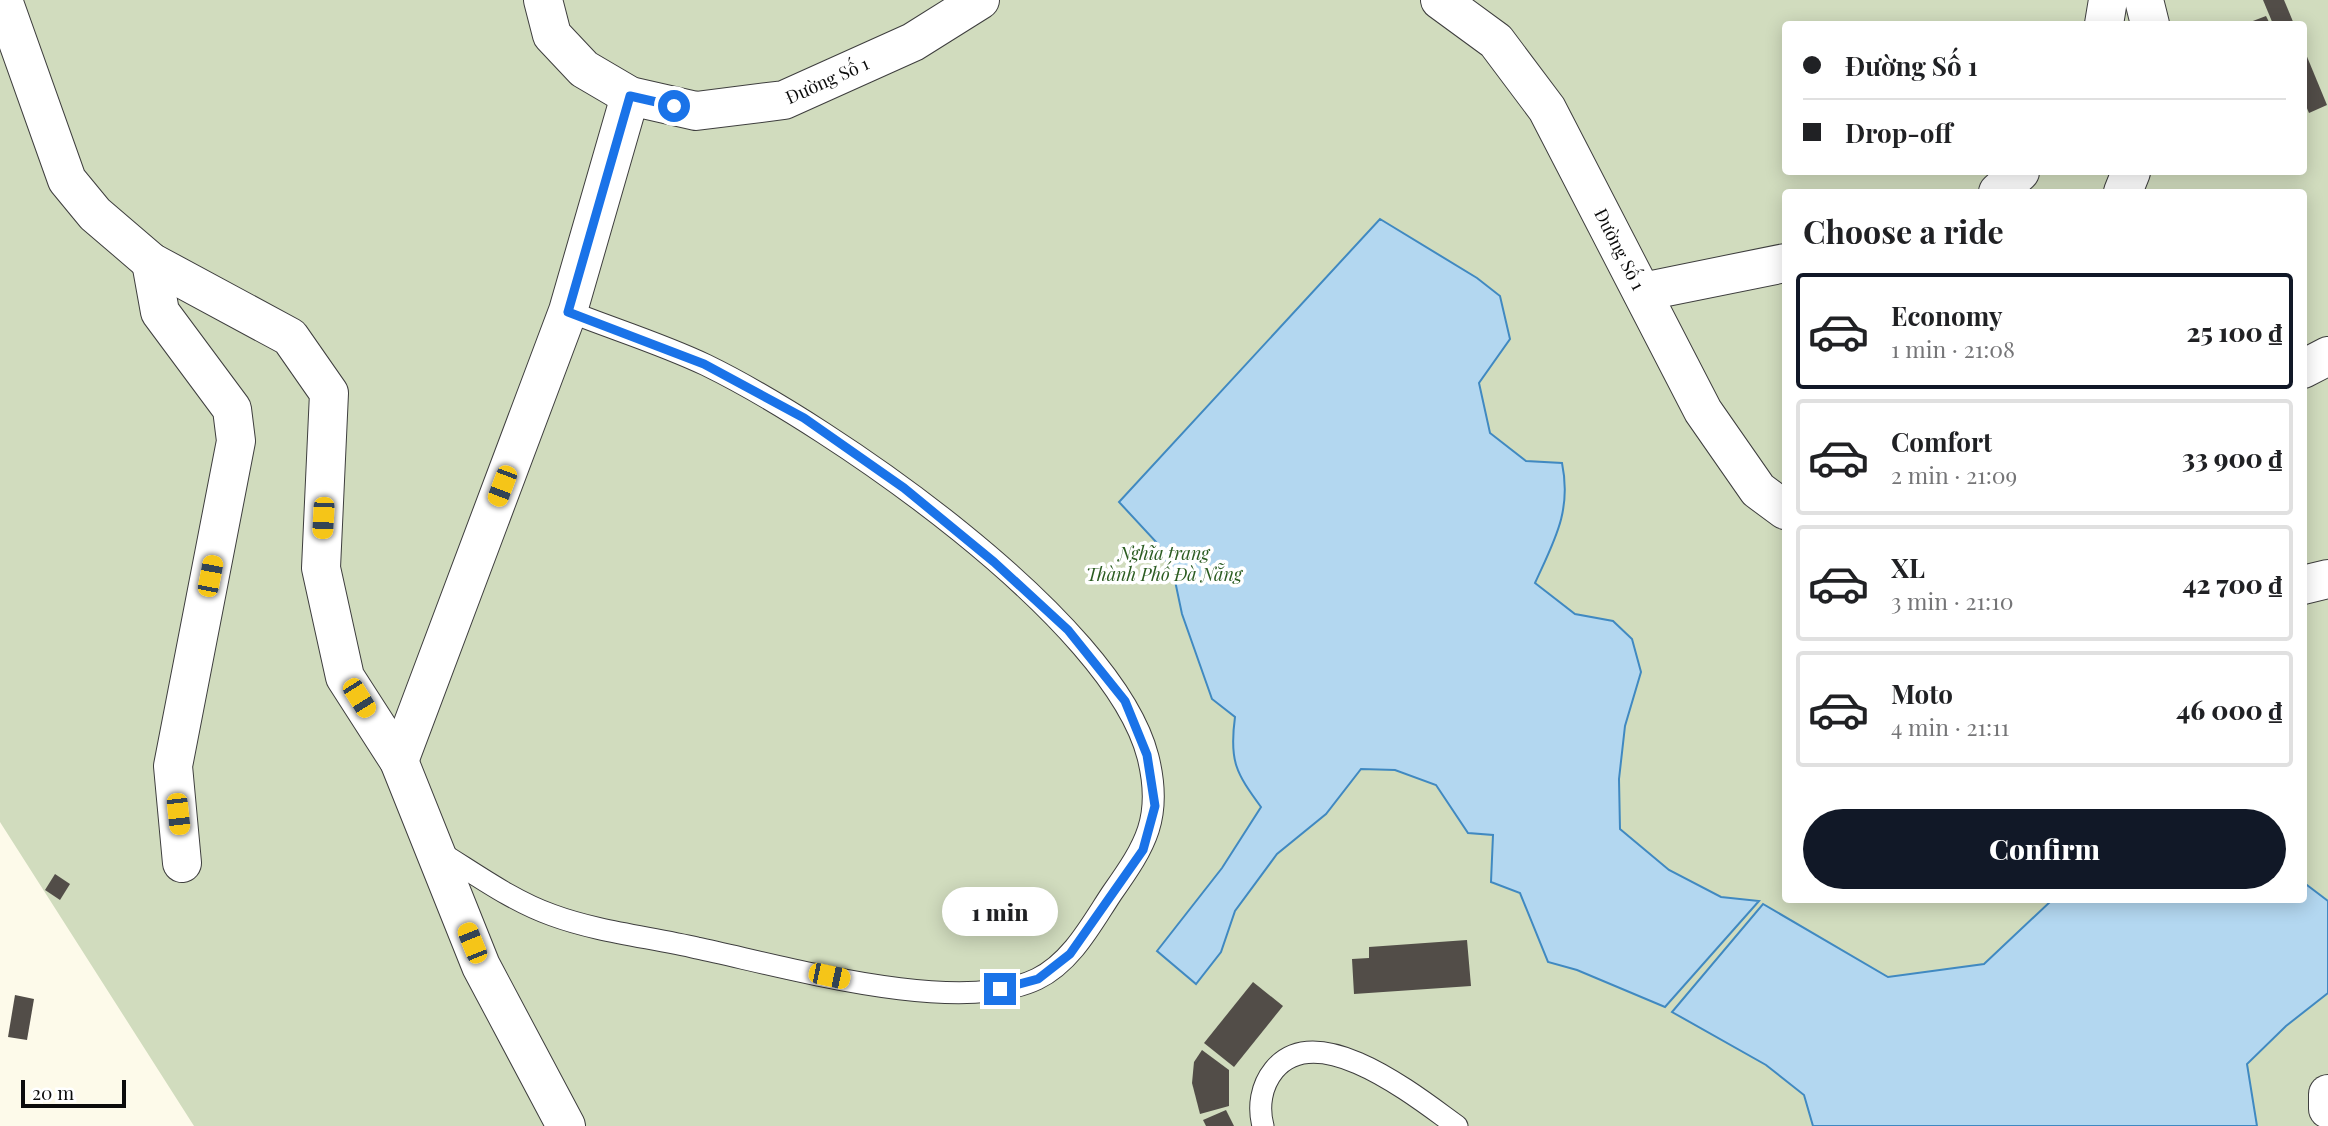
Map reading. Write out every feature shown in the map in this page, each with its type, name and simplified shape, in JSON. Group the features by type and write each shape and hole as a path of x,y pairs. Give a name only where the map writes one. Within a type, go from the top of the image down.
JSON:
{"street":[{"path":"3,0 67,180 95,214 151,261 290,337 329,393 321,568 345,677 399,761 481,966 566,1126"},
{"name":"Đường Số 1","path":"542,0 552,35 584,69 630,96 696,111 784,100 913,42 980,0"},
{"name":"Đường Số 1","path":"1440,0 1496,41 1547,109 1703,411 1758,490 1782,508"},
{"path":"2104,21 2108,0"},
{"path":"2144,0 2149,21"},
{"path":"399,761 568,312 630,96"},
{"path":"2001,189 2017,175"},
{"path":"151,261 160,312 232,409 236,441 173,765 183,863"},
{"path":"1642,292 1782,264"},
{"path":"2307,367 2328,356"},
{"path":"2307,584 2328,579"},
{"path":"2328,1094 2328,1110"}],"lane":[{"path":"434,849 551,915 880,986 950,993 1000,989 1038,979 1070,954 1143,850 1155,806 1147,755 1125,701 1068,630 994,562 904,488 804,418 704,364 568,312"},
{"path":"1263,1126 1261,1099 1265,1083 1287,1058 1304,1054 1347,1059 1368,1066 1386,1075 1457,1126"}],"green space":[{"name":"Nghĩa trang Thành Phố Đà Nẵng","path":"0,0 2328,0 2328,1126 194,1126 0,822"}],"water":[{"path":"1380,219 1477,278 1500,296 1510,339 1479,383 1490,433 1526,461 1562,463 1565,496 1563,511 1549,553 1535,583 1575,614 1613,621 1632,639 1641,672 1625,726 1619,779 1620,829 1669,870 1721,897 1759,901 1665,1007 1577,970 1548,962 1520,893 1491,882 1493,835 1468,833 1436,785 1395,770 1361,769 1326,814 1277,854 1235,911 1221,952 1196,984 1157,951 1222,868 1261,807 1236,766 1233,745 1235,717 1212,699 1182,614 1174,576 1158,544 1119,502"},
{"path":"2307,885 2328,901 2328,993 2286,1026 2247,1064 2257,1126 1813,1126 1804,1095 1766,1065 1672,1012 1763,904 1888,977 1984,964 2049,903 2307,903"}],"building":[{"path":"2263,0 2284,0 2293,21 2272,21"},
{"path":"2266,16 2268,21 2253,21"},
{"path":"2307,57 2327,105 2309,113 2307,108"},
{"path":"55,874 70,884 60,900 45,890"},
{"path":"1467,940 1471,986 1354,994 1352,959 1369,958 1369,947"},
{"path":"1253,982 1283,1006 1234,1067 1204,1043"},
{"path":"15,995 34,999 27,1040 8,1037"},
{"path":"1202,1050 1229,1070 1229,1106 1200,1114 1192,1083 1194,1062"},
{"path":"1226,1110 1234,1126 1206,1126 1203,1120"}],"route":[{"path":"674,106 630,96 568,312 704,364 804,418 904,488 994,562 1068,630 1125,701 1147,755 1155,806 1143,850 1070,954 1038,979 1000,989"}]}
